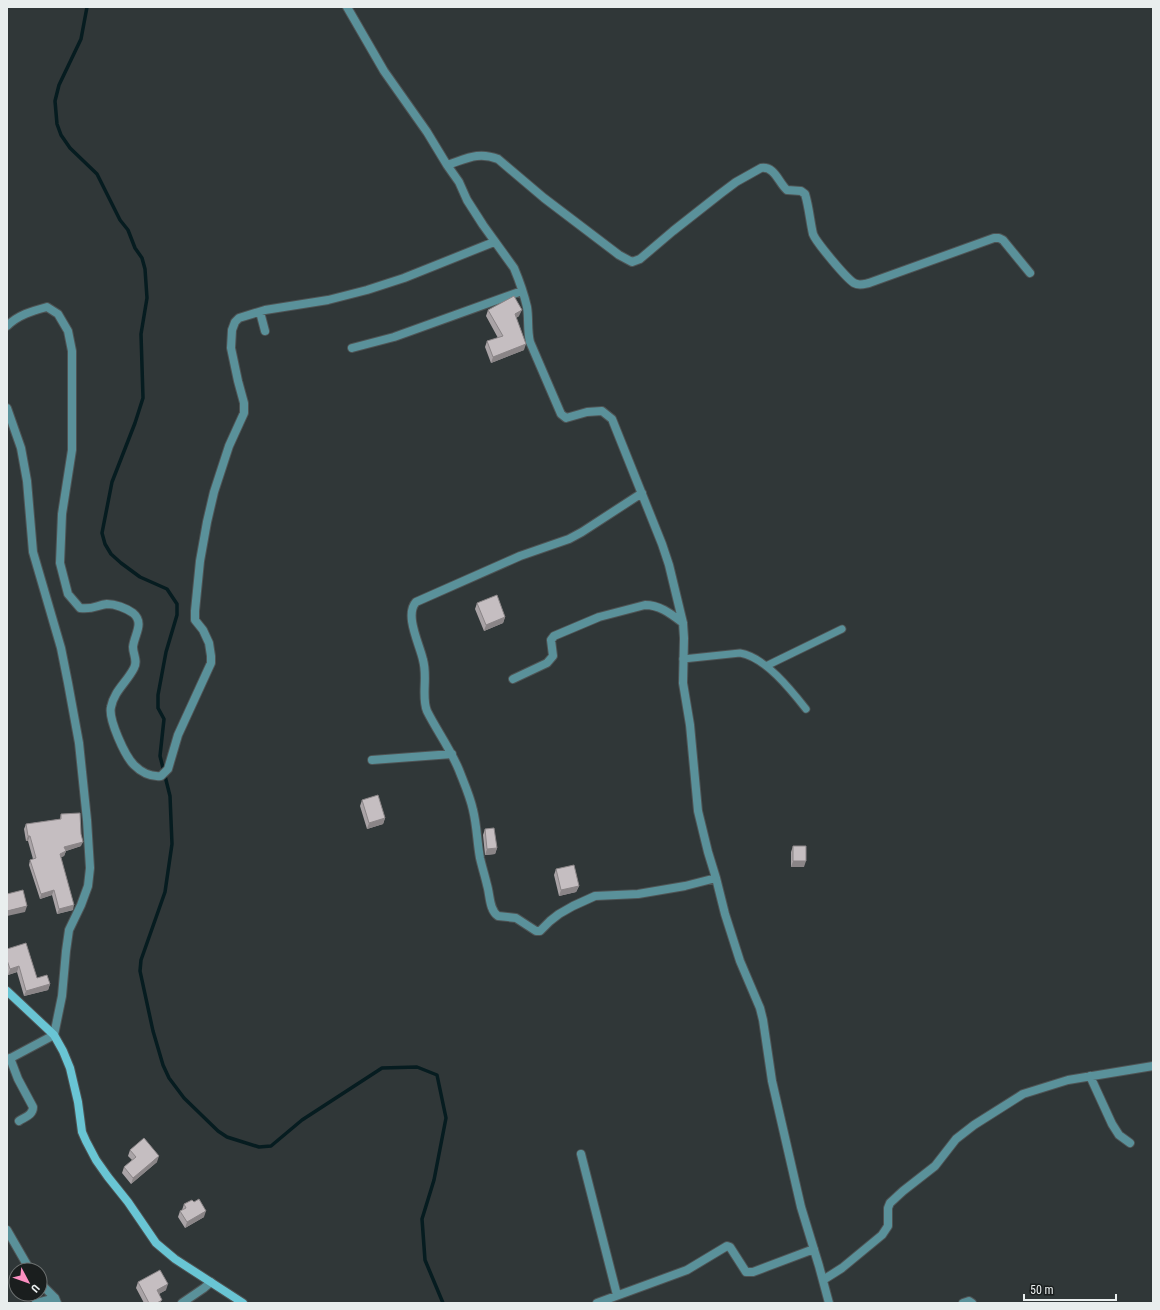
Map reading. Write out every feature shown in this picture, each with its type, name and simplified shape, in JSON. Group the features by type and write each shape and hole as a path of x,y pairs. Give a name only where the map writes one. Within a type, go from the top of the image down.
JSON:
{"street":[{"path":"347,7 384,71 427,132 459,182 467,200 494,242 514,268 527,308 530,342 562,414 566,418 587,412 602,411 612,419 669,564 683,623 683,683 690,725 698,811 725,914 740,961 760,1008 779,1115 801,1207 829,1303"},
{"path":"447,165 479,154 489,155 498,159 544,198 620,255 632,262 640,260 673,231 736,182 761,168 765,168 769,169 779,178 786,190 801,191 806,194 813,234 817,242 848,277 858,285 869,283 994,238 1003,240 1030,273"},
{"path":"7,326 29,312 47,307 58,314 68,331 72,351 72,450 62,514 60,563 68,594 80,608 91,609 106,604 114,605 133,613 136,618 139,626 133,646 135,665 115,696 110,714 115,729 132,764 144,773 158,776 163,774 168,769 178,735 210,663 211,656 209,643 203,630 195,620 195,611 200,561 214,492 229,446 244,413 244,403 231,348 234,323 238,319 279,307 328,300 367,290 404,278 494,242"},
{"path":"352,348 394,337 522,291"},
{"path":"260,312 265,331"},
{"path":"7,408 21,448 27,481 33,552 61,648 68,683 79,743 87,820 90,868 88,886 69,930 62,996 54,1035"},
{"path":"642,494 569,539 520,556 423,598 413,605 412,612 414,633 420,648 425,668 424,697 426,706 436,729 440,733 452,754 465,786 473,810 480,858 493,909 498,916 516,918 536,931 540,931 560,914 595,896 638,894 685,886 716,878"},
{"path":"513,679 551,660 553,656 551,640 554,636 599,617 651,605 663,609 683,623"},
{"path":"372,760 452,754"},
{"path":"7,991 54,1035 70,1068 78,1102 82,1132 96,1160 128,1202 156,1243 174,1259 243,1303"},
{"path":"19,1121 31,1114 33,1106 9,1059 54,1035"},
{"path":"823,1280 842,1268 882,1236 888,1226 888,1208 890,1203 935,1166 962,1134 974,1125 1023,1094 1068,1080 1153,1066"},
{"path":"1090,1076 1112,1124 1119,1135 1130,1143"},
{"path":"581,1154 617,1295"},
{"path":"7,1230 25,1262"},
{"path":"597,1303 687,1270 727,1246 730,1247 748,1273 814,1250"},
{"path":"182,1303 211,1282"},
{"path":"48,1292 56,1301"},
{"path":"36,1303 56,1301"},
{"path":"963,1303 969,1301 972,1303"}],"lane":[{"path":"766,666 842,628"},
{"path":"683,659 740,653 746,654 766,666 789,688 806,709"}],"building":[{"path":"514,296 522,310 515,314 526,344 493,357 487,341 503,336 488,310"},
{"path":"497,595 505,617 486,625 477,603"},
{"path":"378,795 385,818 369,823 362,800"},
{"path":"80,813 83,842 64,847 66,851 60,854 74,905 59,909 54,890 41,894 30,860 36,858 30,836 28,836 26,824 61,819 61,814"},
{"path":"494,828 497,848 487,849 485,829"},
{"path":"793,846 806,846 806,861 793,861"},
{"path":"574,865 579,886 561,890 556,869"},
{"path":"23,890 27,906 7,911 7,894"},
{"path":"26,943 37,978 47,975 50,984 26,991 19,966 10,969 7,960 7,949"},
{"path":"144,1138 159,1156 133,1178 124,1167 136,1157 130,1150"},
{"path":"199,1199 206,1211 187,1222 180,1211 186,1208 184,1204 192,1200 194,1202"},
{"path":"160,1270 168,1284 157,1290 162,1300 157,1303 149,1303 138,1282"}],"waterway":[{"path":"87,7 81,39 59,85 55,101 57,124 61,135 70,148 97,174 120,220 128,230 135,248 142,258 145,269 147,298 141,334 143,398 112,482 102,533 105,544 111,554 140,577 167,589 177,604 177,615 166,652 158,695 158,708 164,719 160,756 170,796 172,844 165,892 141,960 140,971 153,1031 163,1065 169,1078 184,1098 218,1131 227,1137 259,1147 271,1146 302,1120 382,1068 417,1067 437,1075 446,1118 434,1180 422,1219 425,1260 443,1303"}]}
